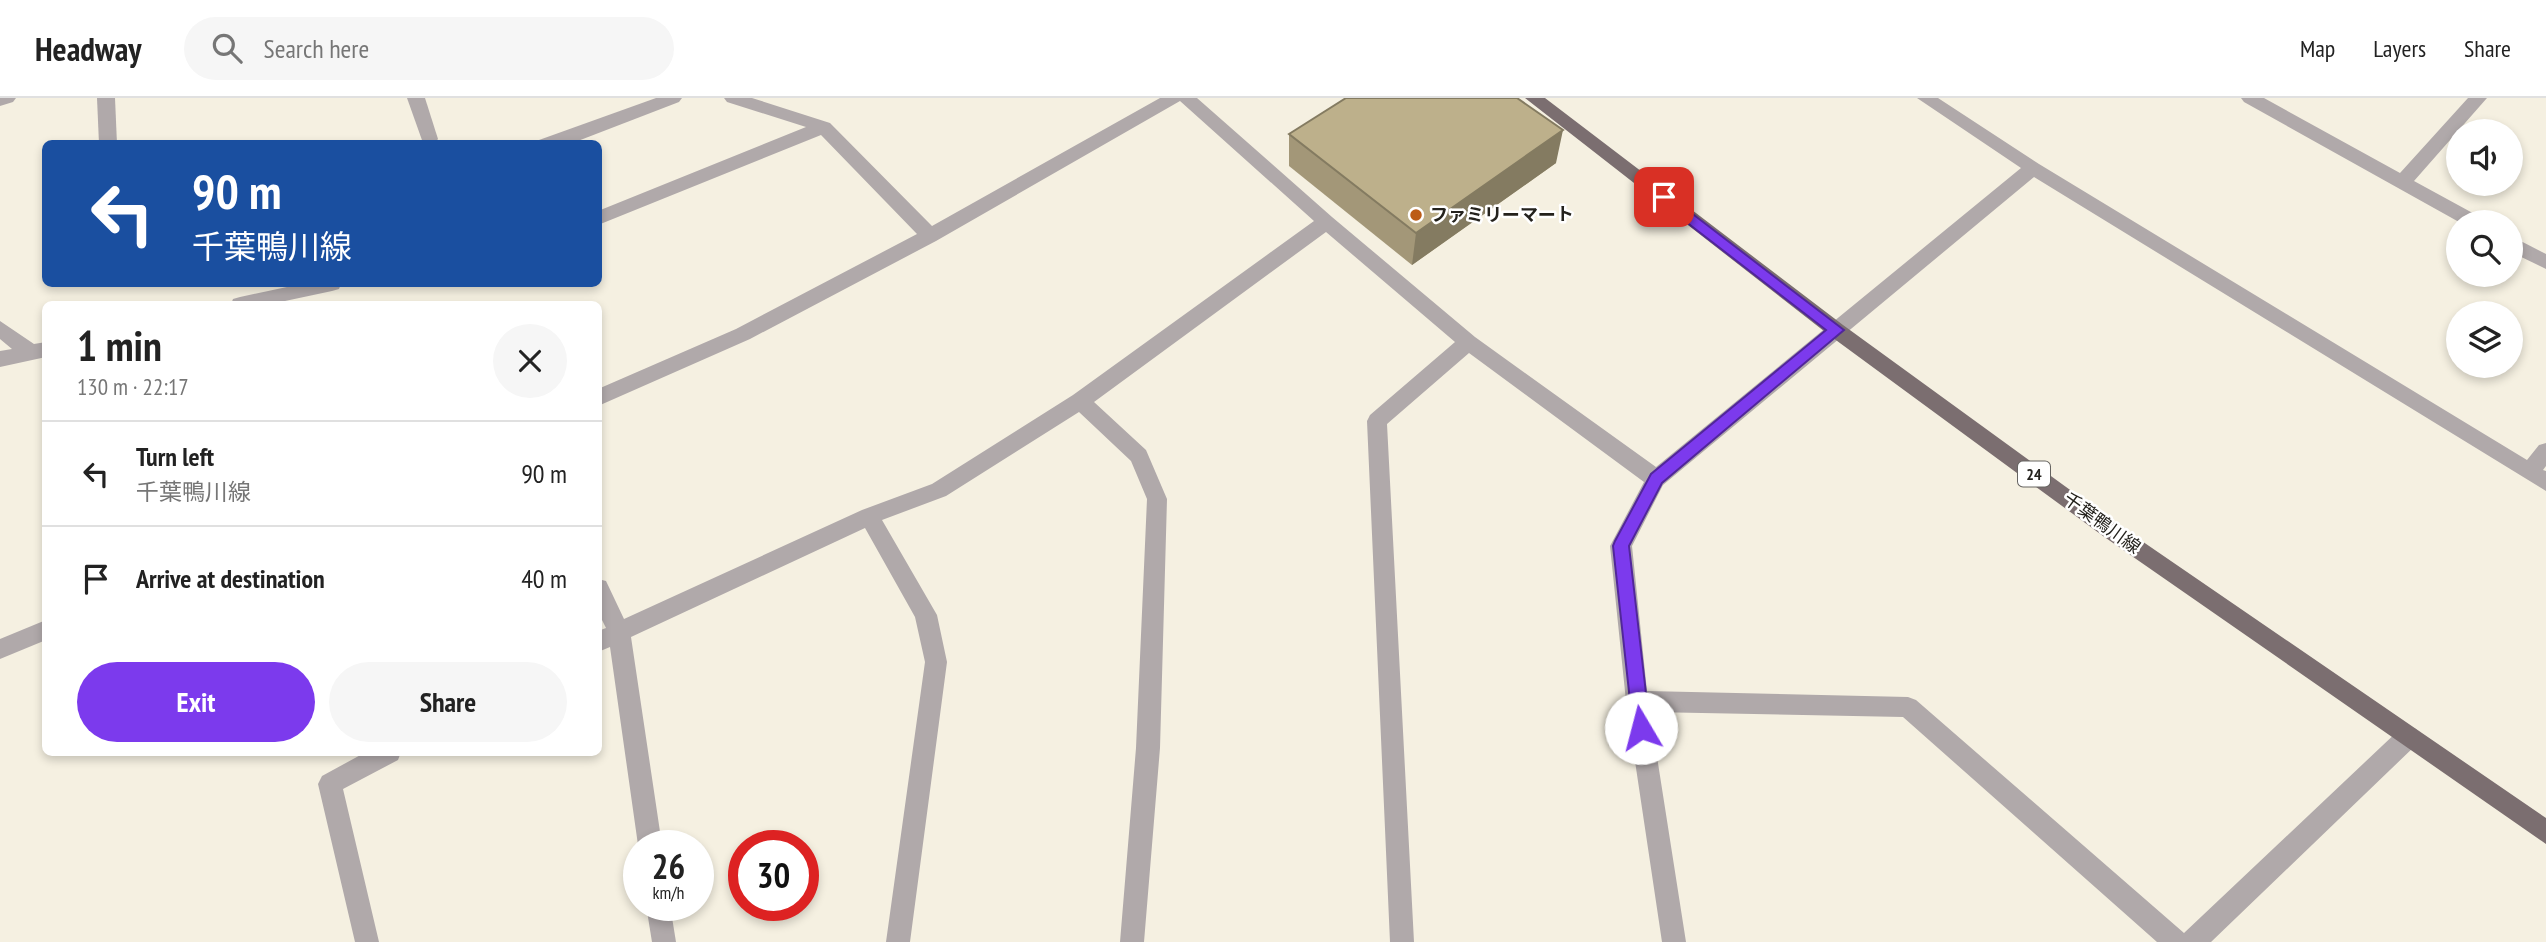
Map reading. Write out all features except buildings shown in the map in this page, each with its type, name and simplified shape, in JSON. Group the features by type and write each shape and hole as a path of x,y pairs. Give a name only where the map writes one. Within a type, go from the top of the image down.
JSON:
{"main road":[{"name":"千葉鴨川線","path":"1534,98 1836,330 2110,530 2546,832"}],"street":[{"path":"0,100 7,98"},
{"path":"106,98 108,140"},
{"path":"416,98 429,139"},
{"path":"562,140 673,98"},
{"path":"733,98 824,127 930,236"},
{"path":"602,396 743,334 930,236 1173,98"},
{"path":"1186,98 1326,222 1468,342 1656,479"},
{"path":"1926,98 2033,168 2538,477 2546,451"},
{"path":"2250,98 2452,210"},
{"path":"2402,182 2479,98"},
{"path":"602,216 824,127"},
{"path":"1674,942 1637,701 1621,546 1656,479 2033,168"},
{"path":"609,636 869,516 939,490 1080,401 1326,222"},
{"path":"2523,250 2546,262"},
{"path":"254,301 318,287"},
{"path":"0,328 38,351"},
{"path":"1402,942 1377,421 1468,342"},
{"path":"0,359 38,351"},
{"path":"1080,401 1139,456 1157,499 1148,748 1132,942"},
{"path":"869,516 926,615 936,662 898,942"},
{"path":"602,605 647,830"},
{"path":"0,649 42,632"},
{"path":"1637,701 1908,707 2176,942"},
{"path":"2193,942 2408,737"},
{"path":"367,942 330,784 382,756"},
{"path":"661,921 664,942"}],"place":[{"name":"ファミリーマート","path":"1416,215"}],"route":[{"path":"1641,728 1621,546 1656,479 1836,330 1664,197"}]}
